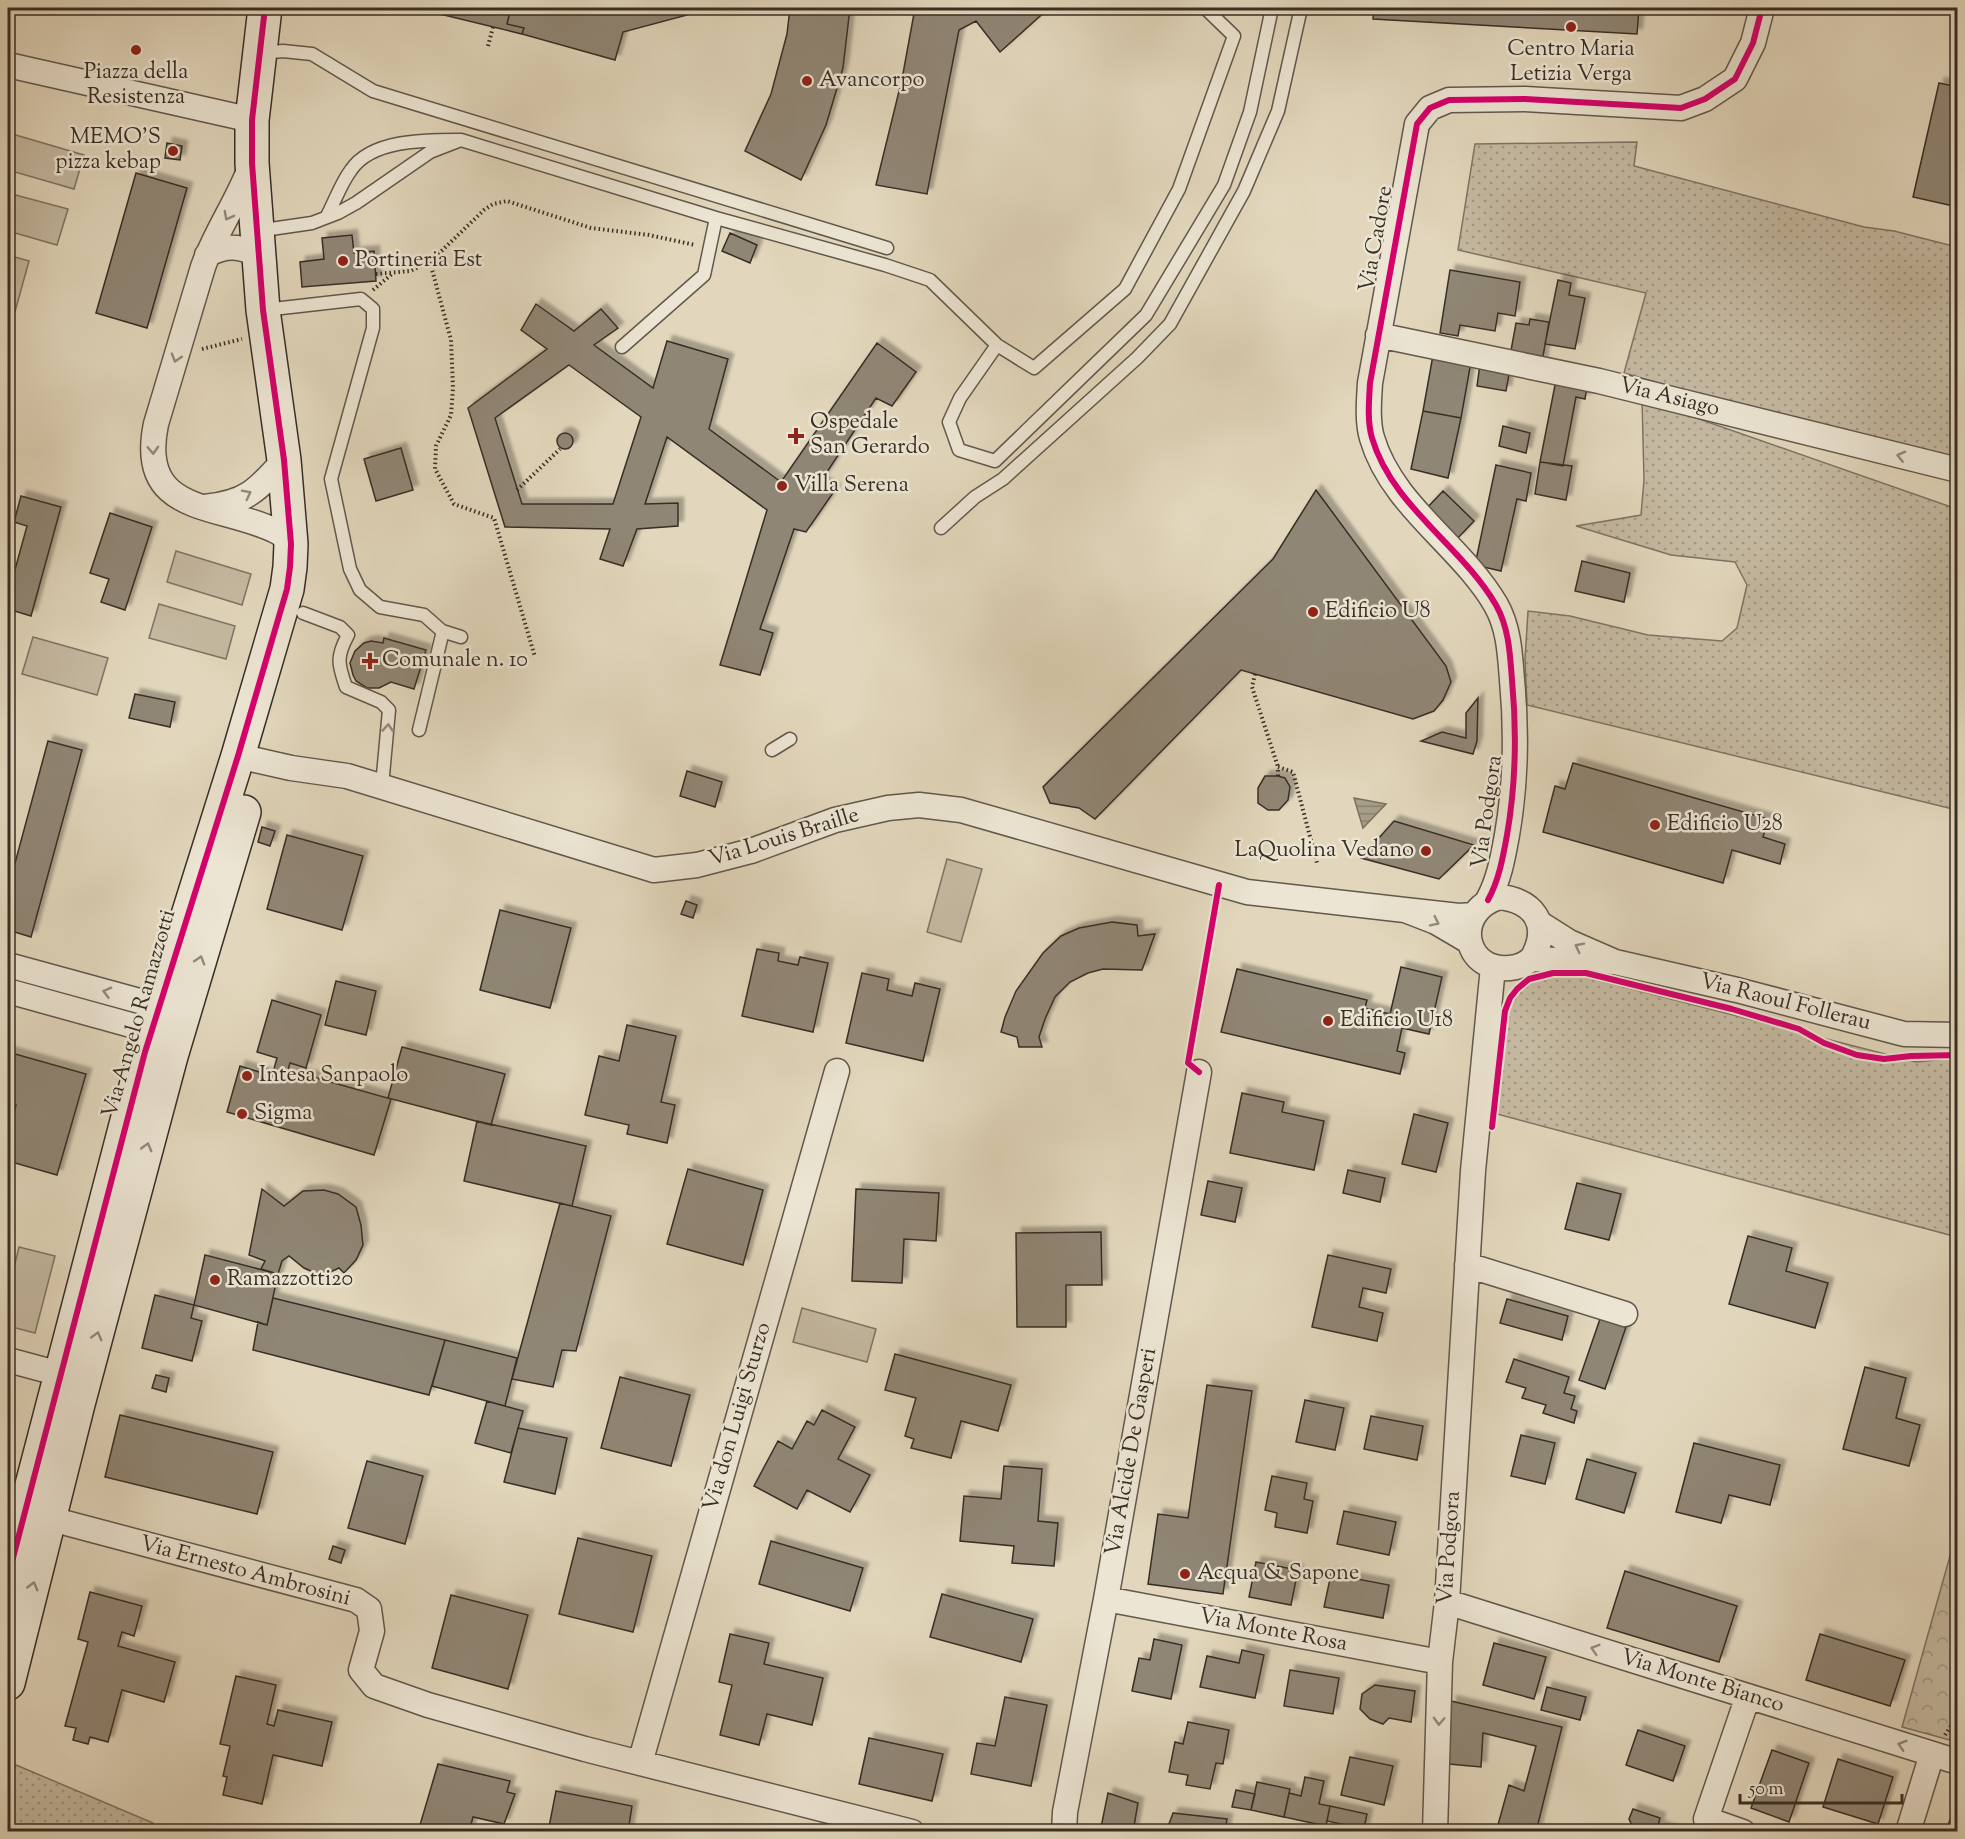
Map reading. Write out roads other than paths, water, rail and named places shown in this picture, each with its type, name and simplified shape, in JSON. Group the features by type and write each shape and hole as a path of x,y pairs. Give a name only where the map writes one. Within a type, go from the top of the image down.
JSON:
{"street":[{"path":"199,508 216,506 247,495 259,488 284,460 264,321 252,163 252,120 266,8"},
{"name":"Via Cadore","path":"1516,728 1509,643 1506,627 1496,606 1469,568 1385,472 1371,436 1370,383 1417,124 1430,108 1449,100 1525,99 1681,108 1705,99 1736,79 1753,43 1762,8"},
{"path":"8,65 252,120"},
{"path":"252,163 237,200 207,255 156,424 152,447 155,468 160,478 181,499 199,508 243,519 277,531 291,544"},
{"path":"207,255 217,249 230,247 248,251 257,244"},
{"name":"Via Asiago","path":"1378,335 1599,381 1958,471"},
{"name":"Via Angelo Ramazzotti","path":"249,758 290,567 291,544 284,460"},
{"name":"Via Angelo Ramazzotti","path":"8,1577 73,1377 168,1022 249,758 303,613 311,579 310,565 302,522 284,460"},
{"name":"Via Podgora","path":"1481,908 1503,861 1515,782 1516,728"},
{"name":"Via Louis Braille","path":"249,758 291,768 347,776 654,870 698,865 751,852 836,820 888,808 919,805 961,810 1256,893 1405,910"},
{"path":"1405,910 1459,916 1481,908 1500,897 1515,899 1527,905 1539,922 1541,932 1538,947 1532,959 1519,966 1507,968 1493,967 1480,959 1473,951 1470,942 1481,908"},
{"path":"1405,910 1436,922 1470,942"},
{"name":"Via Raoul Follerau","path":"1539,922 1569,942 1615,962 1737,990 1904,1034 1958,1035"},
{"name":"Via Raoul Follerau","path":"1532,959 1615,962"},
{"path":"8,965 168,1022"},
{"name":"Via Podgora","path":"1435,1832 1440,1662 1447,1602 1473,1171 1493,967"},
{"path":"8,991 168,1022"},
{"name":"Via don Luigi Sturzo","path":"640,1763 837,1071"},
{"name":"Via Alcide De Gasperi","path":"1064,1832 1065,1812 1106,1599 1199,1072"},
{"path":"1467,1265 1625,1314"},
{"path":"8,1360 73,1377"},
{"name":"Via Angelo Ramazzotti","path":"8,1683 51,1519 73,1377"},
{"name":"Via Ernesto Ambrosini","path":"51,1519 356,1600 369,1609 372,1631 361,1670 374,1686 428,1705 640,1763"},
{"name":"Via Monte Rosa","path":"1106,1599 1440,1662"},
{"name":"Via Monte Bianco","path":"1447,1602 1958,1762"},
{"path":"1743,1832 1706,1820 1748,1696"},
{"path":"1908,1832 1932,1754"},
{"path":"640,1763 912,1832"}],"lane":[{"path":"327,216 351,169 370,153 417,140 461,140 716,218 885,265 930,280 997,345 1034,368 1125,289 1179,189 1234,36 1205,8"},
{"path":"997,345 960,398 949,422 959,450 995,461 1146,315 1224,185 1250,112 1272,8"},
{"path":"941,528 975,497 1003,479 1137,358 1170,324 1244,191 1278,111 1301,9 1298,8"},
{"path":"260,53 283,51 312,54 373,91 887,248"},
{"path":"257,244 356,203 430,152 461,140"},
{"path":"622,347 704,275 716,218"},
{"path":"264,321 362,299 373,309 373,328 331,479 350,569 360,590 380,607 424,615 443,631 461,636"},
{"path":"303,613 340,627 348,635 339,651 339,666 346,687 381,702 389,710 382,786"},
{"path":"419,730 443,631"},
{"path":"772,750 790,739"}],"place":[{"name":"Centro Maria Letizia Verga","path":"1571,27"},
{"name":"Piazza della Resistenza","path":"136,50"},
{"name":"Avancorpo","path":"807,81"},
{"name":"MEMO’S pizza kebap","path":"173,151"},
{"name":"Portineria Est","path":"343,261"},
{"name":"Ospedale San Gerardo","path":"796,436"},
{"name":"Villa Serena","path":"782,486"},
{"name":"Edificio U8","path":"1313,612"},
{"name":"Comunale n. 10","path":"370,661"},
{"name":"Edificio U28","path":"1655,825"},
{"name":"LaQuolina Vedano","path":"1426,851"},
{"name":"Edificio U18","path":"1328,1021"},
{"name":"Intesa Sanpaolo","path":"247,1076"},
{"name":"Sigma","path":"242,1114"},
{"name":"Ramazzotti20","path":"215,1280"},
{"name":"Acqua & Sapone","path":"1185,1574"}]}
